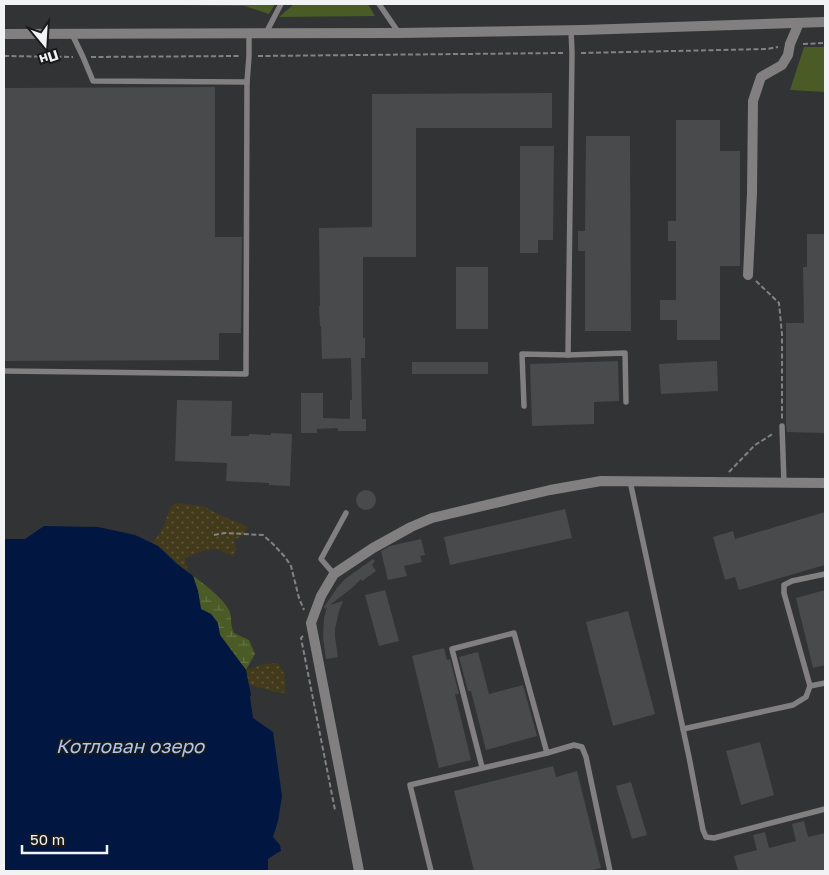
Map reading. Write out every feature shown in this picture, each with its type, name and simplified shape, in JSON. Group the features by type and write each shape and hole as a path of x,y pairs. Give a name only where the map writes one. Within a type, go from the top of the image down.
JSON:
{"street":[{"path":"4,34 399,33 825,22"},
{"path":"748,275 752,193 753,101 761,77 782,65 788,55 790,44 799,23"},
{"path":"359,871 311,623 321,596 334,574 373,548 432,518 601,481 825,483"}],"lane":[{"path":"266,33 281,4"},
{"path":"379,4 399,33"},
{"path":"568,355 571,30"},
{"path":"4,371 246,374 247,82 250,56 249,33"},
{"path":"72,34 92,80 247,82"},
{"path":"524,406 522,354 625,353 626,402"},
{"path":"782,426 784,483"},
{"path":"630,481 706,837 714,838 825,809"},
{"path":"334,574 321,559 346,513"},
{"path":"683,729 793,705 806,698 810,686 784,593 784,586 792,581 825,574"},
{"path":"482,767 452,649 514,633 547,752"},
{"path":"810,686 825,683"},
{"path":"431,871 410,784 574,745 582,747 586,757 610,871"}],"path":[{"path":"4,56 572,53 767,49 790,44 825,43"},
{"path":"718,482 755,445 772,435 782,426 782,334 779,303 762,286"},
{"path":"214,535 225,532 262,535 279,550 291,566 299,598 311,623"}],"green space":[{"path":"111,4 275,4 269,14 245,6"},
{"path":"294,4 368,4 375,16 279,17"},
{"path":"804,47 825,47 825,92 790,90"},
{"path":"193,576 225,603 230,613 234,633 249,640 255,654 246,670 220,635 217,623 211,614 201,609"}],"sand":[{"path":"175,503 203,506 247,526 244,535 234,540 236,550 233,557 218,549 203,551 185,558 188,572 153,543 164,526 170,508"},
{"path":"278,663 285,675 285,693 248,684 246,670 264,664"}],"water":[{"name":"Котлован озеро","path":"44,526 98,527 135,535 158,546 193,576 201,609 211,614 218,623 220,635 246,670 253,718 273,732 282,796 273,837 280,845 281,851 268,859 268,871 4,871 4,539 25,539"}],"building":[{"path":"215,87 215,237 242,237 241,333 219,333 219,360 4,361 4,88"},
{"path":"552,93 552,128 416,128 416,257 363,257 363,338 365,338 365,358 361,358 362,419 366,419 366,431 338,431 338,428 317,429 317,433 301,433 301,393 323,393 323,418 350,419 350,400 352,400 351,358 322,359 319,306 319,228 372,227 372,94"},
{"path":"676,120 720,120 720,151 740,151 740,266 720,266 720,340 677,340 677,320 660,320 660,300 676,300 676,241 668,241 668,221 676,221"},
{"path":"586,136 630,136 631,331 585,331 585,251 578,251 578,231 585,231"},
{"path":"520,146 554,146 553,240 538,240 538,253 520,253"},
{"path":"807,234 825,234 825,433 787,432 786,423 786,323 804,323 803,267 807,267"},
{"path":"456,267 488,267 488,329 456,329"},
{"path":"618,361 619,401 594,402 594,424 532,426 530,364"},
{"path":"717,361 718,391 661,394 659,364"},
{"path":"412,362 488,362 488,374 412,374"},
{"path":"177,400 232,401 231,436 249,436 249,434 271,435 271,433 292,434 290,486 226,481 227,463 175,461"},
{"path":"366,490 373,493 376,500 373,507 366,510 359,507 356,500 359,493"},
{"path":"565,509 572,538 450,565 444,537"},
{"path":"825,512 825,565 739,590 735,577 725,580 713,537 733,531 735,539"},
{"path":"421,539 425,555 420,556 422,562 404,566 407,576 388,580 381,551 390,546"},
{"path":"373,559 375,561 372,565 376,571 362,581 361,579 330,605 343,601 335,629 338,657 326,659 323,638 324,618 327,607 325,609 324,607 345,579"},
{"path":"385,590 399,641 379,646 365,595"},
{"path":"825,590 825,665 813,668 796,598"},
{"path":"628,611 655,714 613,726 586,622"},
{"path":"444,648 447,660 450,659 459,694 455,694 471,760 439,768 412,656"},
{"path":"478,652 489,694 523,685 537,736 486,750 471,691 468,691 459,657"},
{"path":"760,742 774,795 741,805 726,751"},
{"path":"553,766 556,777 577,771 601,868 588,871 474,871 454,791"},
{"path":"631,782 647,835 632,839 616,786"},
{"path":"804,821 808,837 825,833 825,871 738,871 734,856 757,850 753,835 765,832 769,848 796,841 792,824"}]}
